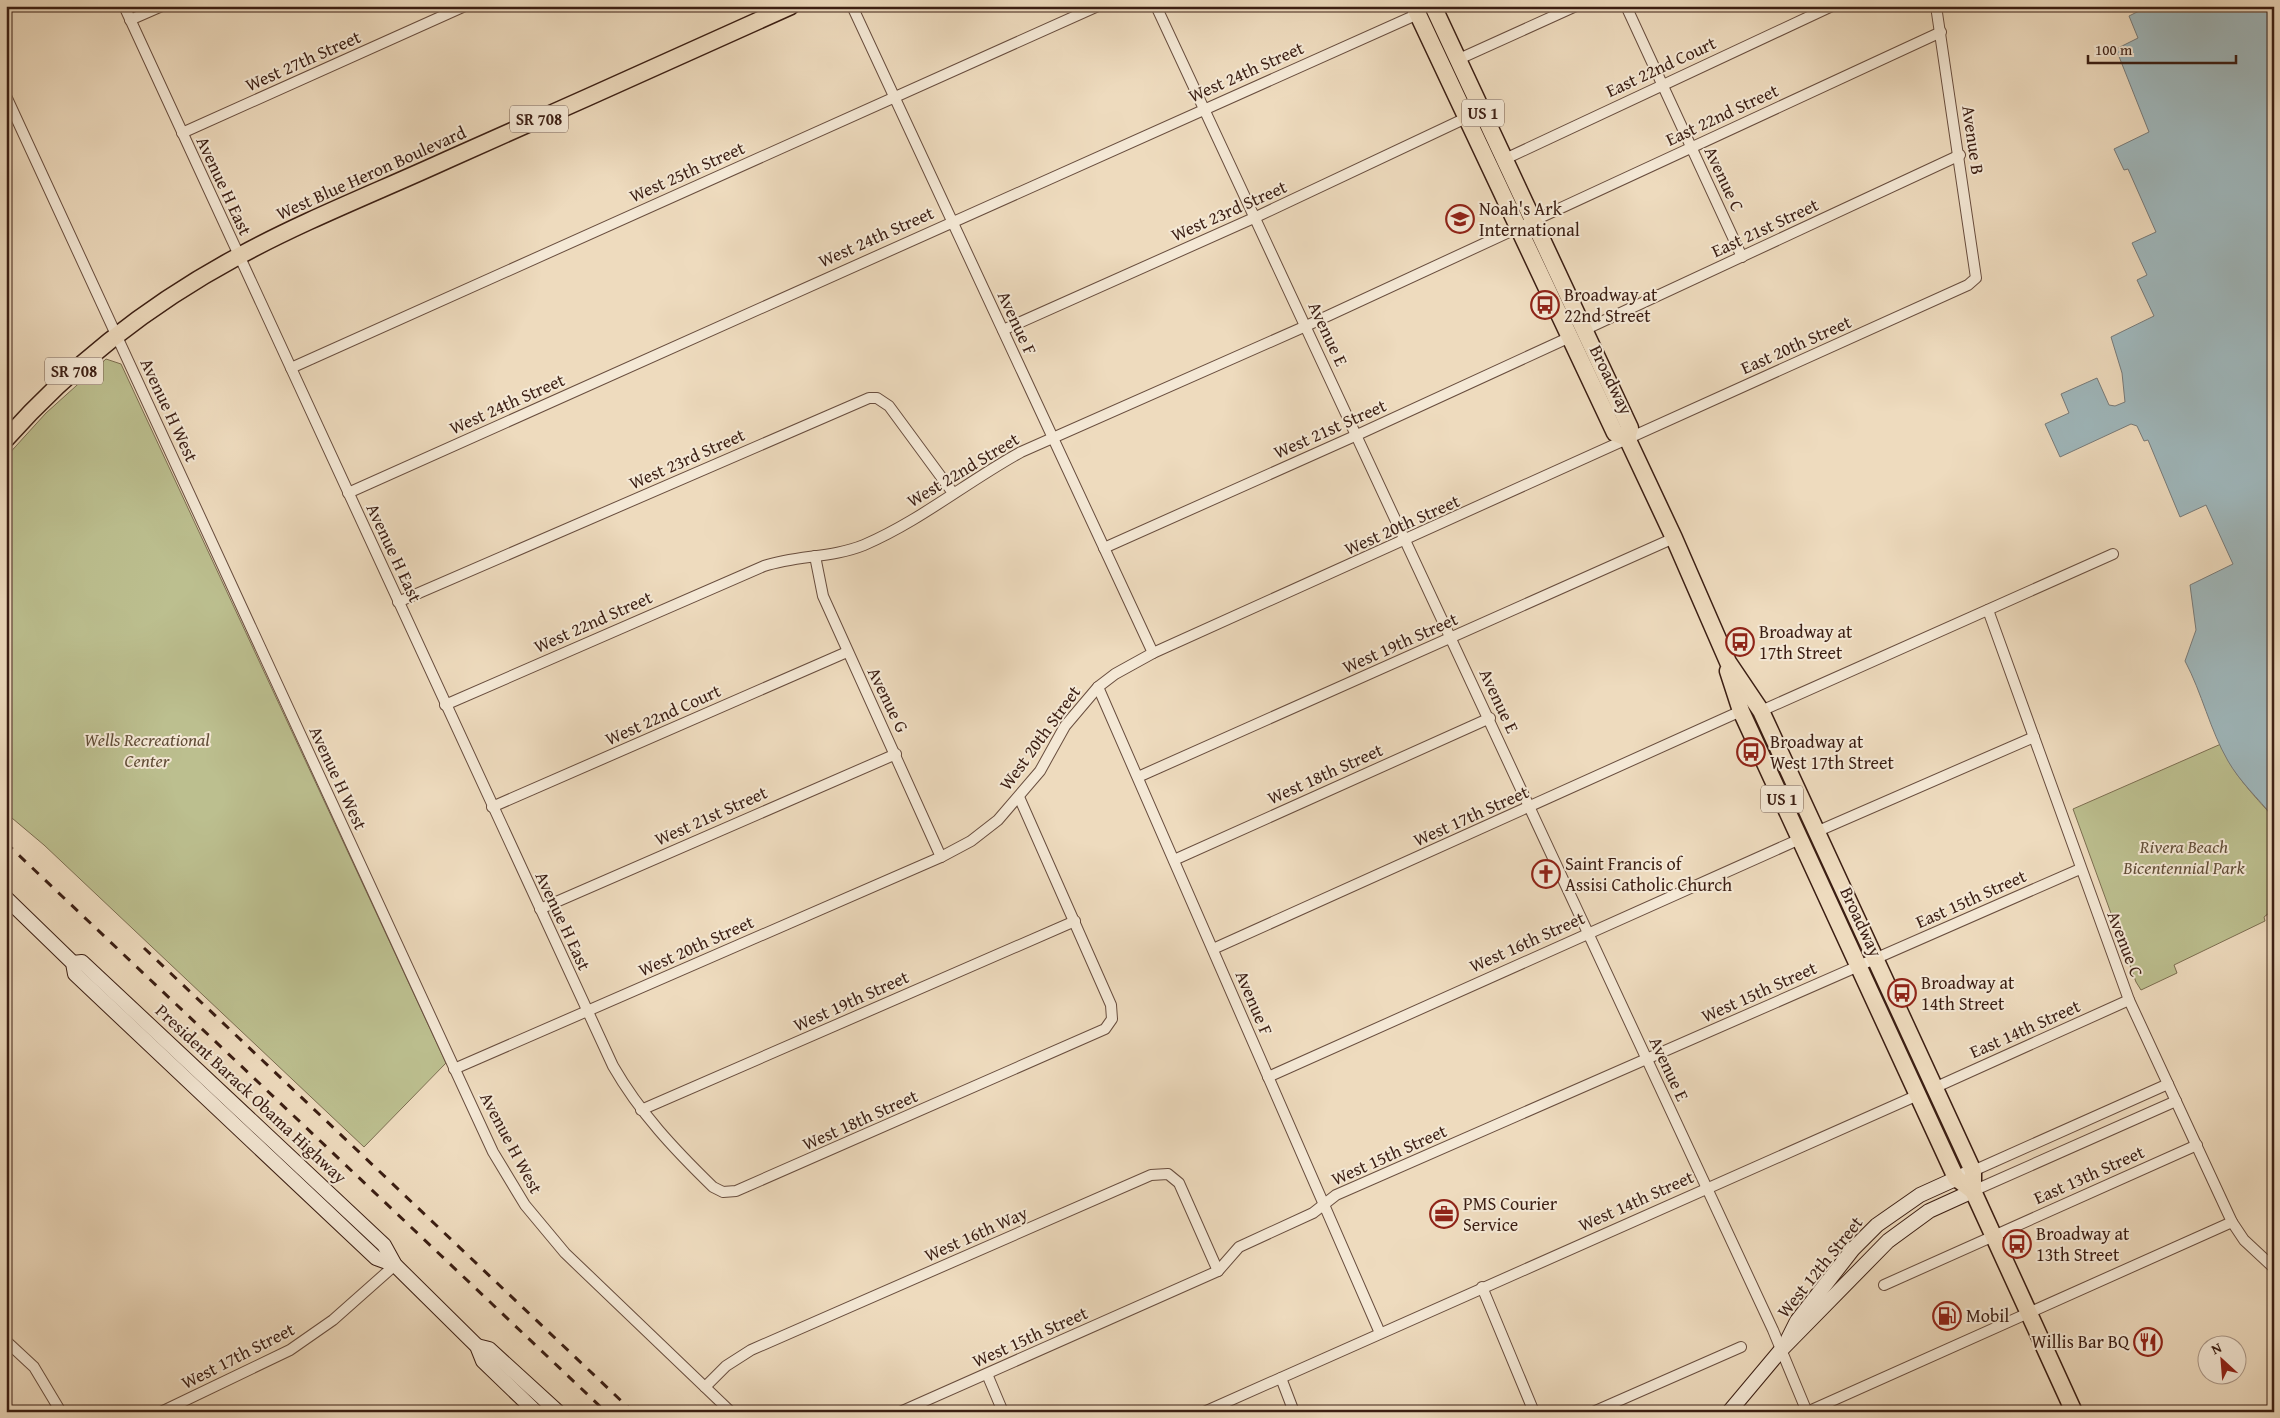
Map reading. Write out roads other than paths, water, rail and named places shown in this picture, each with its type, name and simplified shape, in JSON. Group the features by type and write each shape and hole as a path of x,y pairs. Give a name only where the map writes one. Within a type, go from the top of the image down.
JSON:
{"main road":[{"name":"West Blue Heron Boulevard","path":"6,438 50,394 116,336 162,303 239,256 791,6"},
{"name":"Broadway","path":"1434,6 1630,428 1627,438"},
{"name":"Broadway","path":"1416,10 1568,338 1615,432 1627,438 1674,538 1728,662 1761,712 1973,1171 1973,1191 2074,1412"},
{"name":"Broadway","path":"1728,662 1728,677 1741,711 1956,1178 1973,1191"},
{"name":"President Barack Obama Highway","path":"6,898 73,963 82,962 163,1035 384,1245 394,1265 477,1346 483,1361 536,1412"},
{"name":"West 12th Street","path":"1781,1350 1797,1321 1853,1249 1877,1225 1920,1195 1973,1171"},
{"name":"West 12th Street","path":"1729,1412 1781,1350 1900,1230 1929,1211 1973,1191"},
{"name":"President Barack Obama Highway","path":"477,1346 489,1349 558,1412"}],"street":[{"name":"Avenue H East","path":"124,6 587,1011 613,1066 641,1110"},
{"path":"130,20 162,6"},
{"name":"West 27th Street","path":"182,133 466,6"},
{"name":"Avenue F","path":"852,6 1153,654"},
{"name":"West 25th Street","path":"291,368 1098,6"},
{"name":"Avenue E","path":"1156,6 1490,718 1781,1350 1807,1412"},
{"path":"1458,59 1576,6"},
{"name":"Avenue C","path":"1626,6 1742,257"},
{"name":"East 22nd Court","path":"1504,159 1832,6"},
{"name":"Avenue B","path":"1936,6 1960,155 1976,278"},
{"name":"West 24th Street","path":"348,493 1205,108 1416,10"},
{"name":"East 22nd Street","path":"1516,227 1941,32"},
{"name":"Avenue H West","path":"6,96 454,1069 501,1166 525,1205 544,1230 586,1274 731,1412"},
{"name":"West 23rd Street","path":"1003,330 1256,217 1466,118"},
{"name":"East 21st Street","path":"1584,330 1960,155"},
{"name":"West 22nd Street","path":"445,704 764,566 798,557 830,554 864,545 909,522 992,468 1053,437 1306,326 1516,227"},
{"name":"East 20th Street","path":"1627,438 1952,293 1968,285 1976,278"},
{"name":"West 21st Street","path":"1104,548 1568,338"},
{"name":"West 23rd Street","path":"398,602 869,398 877,398 889,406 953,493"},
{"name":"West 20th Street","path":"454,1069 941,857 985,831 998,820 1040,771 1078,708 1098,687 1115,674 1153,654 1406,541 1627,438"},
{"name":"West 19th Street","path":"1138,777 1674,538"},
{"path":"1761,712 2113,554"},
{"name":"Avenue G","path":"815,556 822,596 896,754 941,857"},
{"name":"Avenue C","path":"1988,610 2080,869 2129,1000 2232,1222 2244,1240 2274,1268"},
{"name":"West 22nd Court","path":"492,807 847,652"},
{"name":"Avenue F","path":"1098,687 1325,1203 1380,1333"},
{"name":"West 17th Street","path":"1213,949 1530,808 1741,711"},
{"name":"West 18th Street","path":"1174,860 1490,718"},
{"path":"1816,832 2034,736"},
{"name":"West 21st Street","path":"540,909 896,754"},
{"path":"1019,796 1075,921"},
{"name":"West 16th Street","path":"1268,1077 1800,839"},
{"name":"East 15th Street","path":"1875,959 2080,869"},
{"name":"West 19th Street","path":"641,1110 1075,921"},
{"name":"West 18th Street","path":"641,1110 675,1150 713,1187 729,1193 1099,1033 1112,1020 1112,1005 1075,921"},
{"name":"West 15th Street","path":"900,1412 1218,1271 1238,1247 1313,1213 1336,1195 1875,959"},
{"name":"East 14th Street","path":"1934,1088 2129,1000"},
{"path":"1973,1171 2168,1084"},
{"name":"West 14th Street","path":"1204,1412 1918,1094"},
{"name":"East 13th Street","path":"1973,1191 2176,1100"},
{"name":"East 13th Street","path":"1884,1285 2197,1144"},
{"name":"West 16th Way","path":"705,1387 726,1366 751,1350 1151,1175 1168,1174 1179,1183 1218,1271"},
{"path":"1807,1412 2030,1314 2232,1222"},
{"name":"West 17th Street","path":"160,1412 290,1350 333,1320 394,1265"},
{"path":"1482,1288 1534,1412"},
{"path":"6,1340 34,1367 61,1412"},
{"path":"1593,1412 1741,1347"},
{"path":"987,1374 1003,1412"},
{"path":"1281,1378 1294,1412"}],"water":[{"path":"2149,6 2274,6 2274,818 2228,761 2216,737 2185,661 2196,630 2190,585 2233,564 2206,505 2180,517 2148,440 2144,441 2137,426 2131,424 2060,457 2045,424 2069,413 2061,394 2097,378 2109,405 2115,406 2125,402 2122,373 2111,337 2154,316 2137,280 2147,275 2132,243 2156,232 2128,169 2124,170 2114,149 2149,132 2116,49 2138,38 2129,16"}],"railway":[{"path":"6,843 606,1412"},
{"path":"144,948 633,1412"}],"place":[{"name":"Noah's Ark International","path":"1460,219"},
{"name":"Broadway at 22nd Street","path":"1545,305"},
{"name":"Broadway at 17th Street","path":"1740,642"},
{"name":"Broadway at West 17th Street","path":"1751,752"},
{"name":"Saint Francis of Assisi Catholic Church","path":"1546,874"},
{"name":"Broadway at 14th Street","path":"1902,993"},
{"name":"PMS Courier Service","path":"1444,1214"},
{"name":"Broadway at 13th Street","path":"2017,1244"},
{"name":"Mobil","path":"1947,1316"},
{"name":"Willis Bar BQ","path":"2148,1342"}],"park label":[{"name":"Wells Recreational Center","path":"147,750"},
{"name":"Rivera Beach Bicentennial Park","path":"2184,858"}]}
